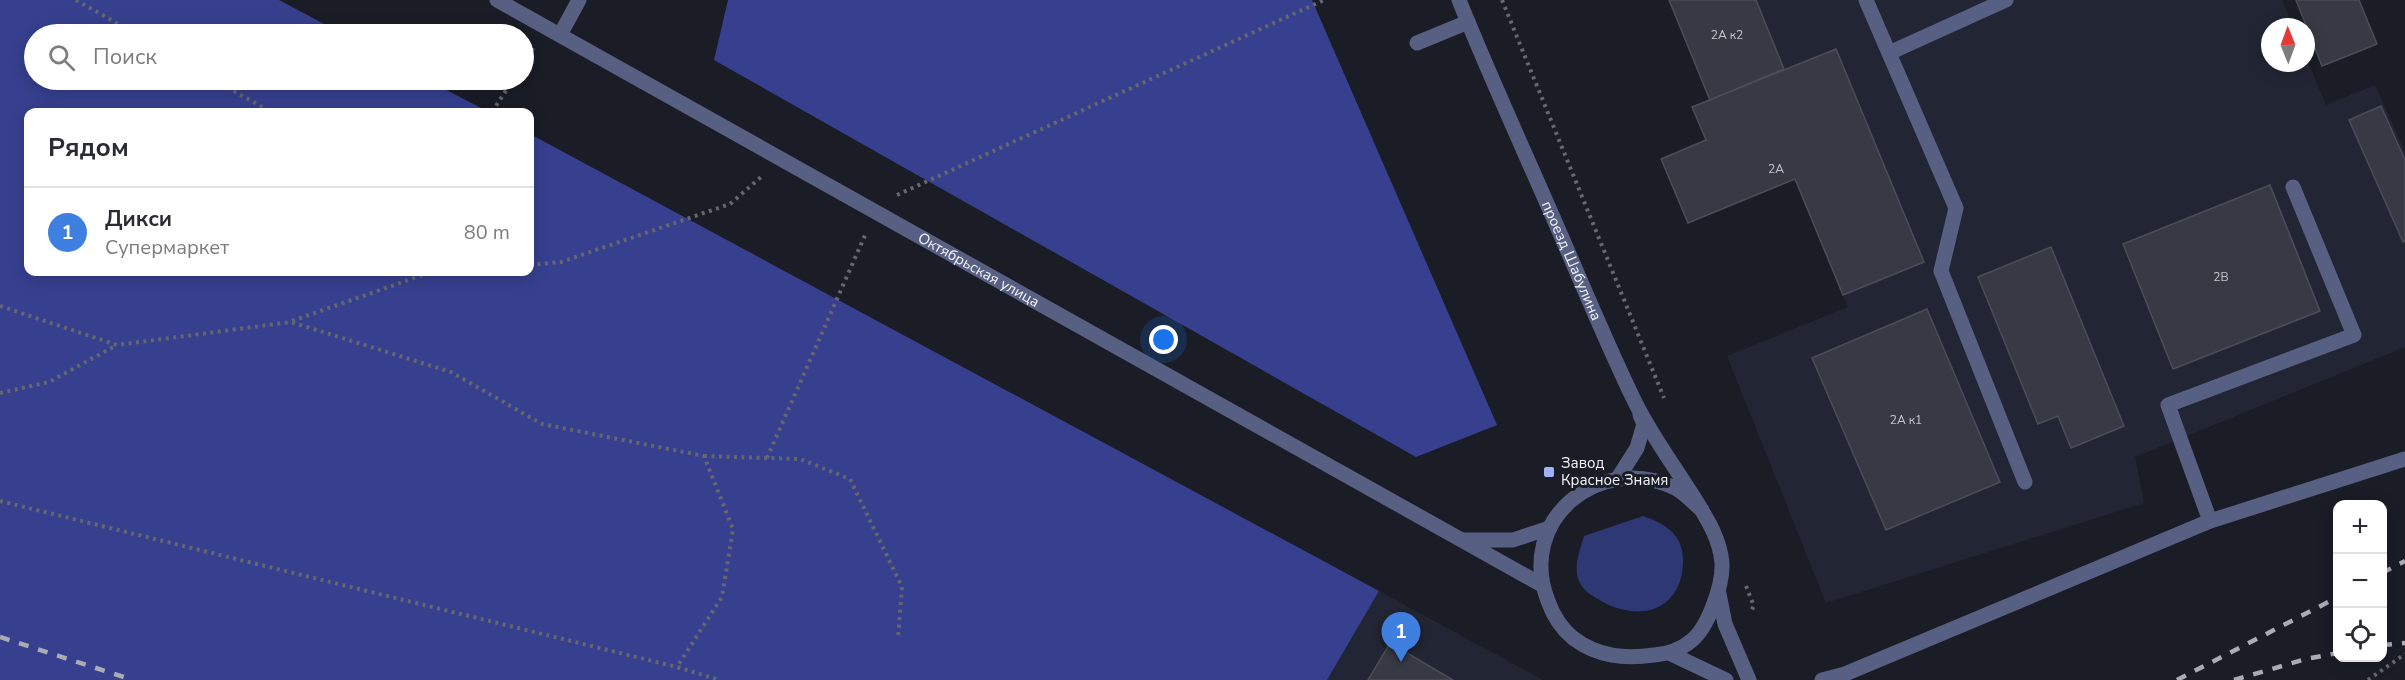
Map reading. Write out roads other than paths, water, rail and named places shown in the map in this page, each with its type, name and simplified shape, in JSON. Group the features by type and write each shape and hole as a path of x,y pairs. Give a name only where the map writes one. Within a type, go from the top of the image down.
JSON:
{"street":[{"name":"Октябрьская улица","path":"497,0 1542,585"},
{"path":"560,35 579,0"},
{"name":"проезд Шабулина","path":"1459,0 1634,402 1716,536 1722,564 1719,594 1725,624 1749,680"},
{"path":"1866,0 1956,208 1941,271 2025,482"},
{"path":"1889,53 2007,0"},
{"path":"1417,43 1468,22"},
{"path":"2210,521 2168,405 2354,335 2294,187"},
{"path":"1618,478 1637,448 1644,424 1634,402"},
{"path":"1822,680 1845,674 2210,521 2405,459"},
{"name":"проезд Шабулина","path":"1702,510 1678,490 1650,478 1618,478 1590,486 1566,504 1549,528 1541,556 1542,585 1552,614 1572,638 1598,653 1628,659 1669,653 1693,640 1719,594"},
{"name":"Октябрьская улица","path":"1460,540 1513,540 1549,528"},
{"path":"1669,653 1726,680"}],"railway":[{"path":"2387,570 2405,561"},
{"path":"2177,680 2333,600"},
{"path":"0,637 133,680"},
{"path":"2387,645 2405,643"},
{"path":"2234,680 2306,659 2333,654"}],"place":[{"name":"Завод Красное Знамя","path":"1549,472"},
{"name":"Дикси","path":"1401,662"}]}
